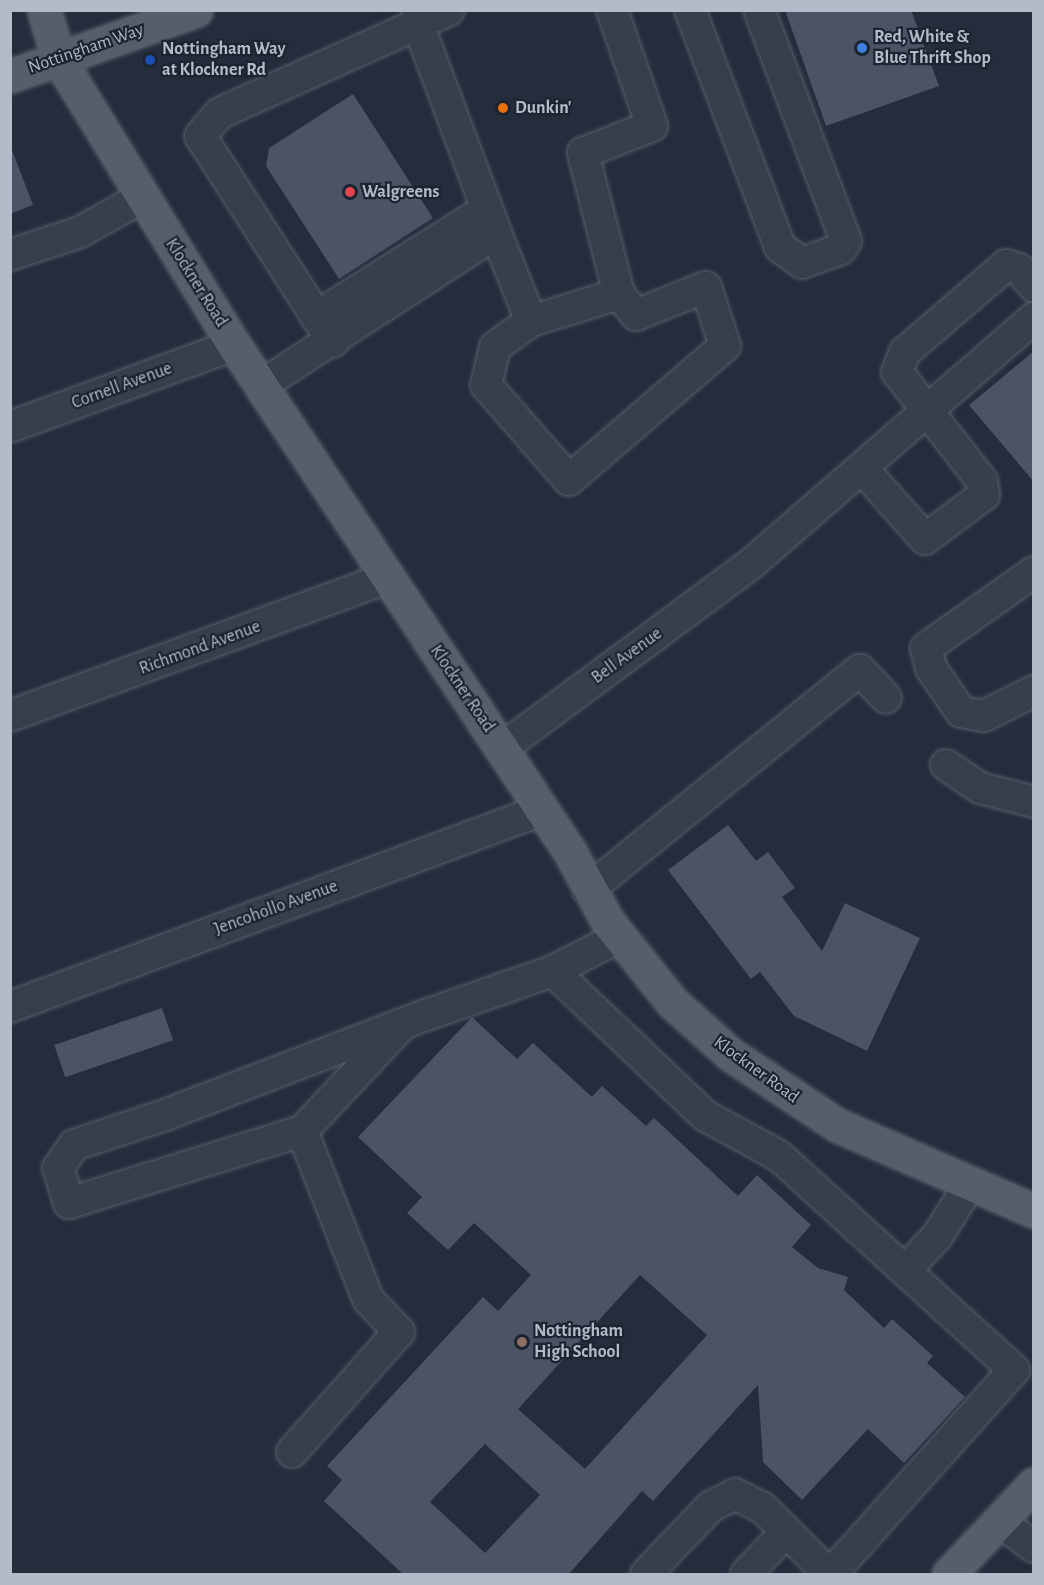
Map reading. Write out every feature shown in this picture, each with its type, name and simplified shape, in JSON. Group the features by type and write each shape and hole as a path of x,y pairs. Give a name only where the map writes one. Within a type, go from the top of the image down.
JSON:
{"main road":[{"name":"Klockner Road","path":"44,10 58,58 234,345 542,810 588,890 619,937 686,1016 787,1095 837,1125 1034,1211"},
{"name":"Nottingham Way","path":"10,76 196,10"},
{"path":"949,1575 1034,1484"}],"street":[{"path":"333,342 200,136 220,113 417,14 449,10"},
{"path":"612,10 652,126 583,153 619,294 636,315 706,287 725,346 569,480 486,385 495,347 531,321 619,294"},
{"path":"690,10 780,247 802,263 841,249 846,241 759,10"},
{"path":"417,14 488,213 531,321"},
{"path":"10,255 80,232 143,198"},
{"path":"363,285 367,270 402,247 488,213"},
{"path":"316,317 363,285 378,282 488,213"},
{"path":"262,385 333,342 488,213"},
{"path":"862,468 925,539 984,495 982,481 897,372 905,352 1006,266 1019,269 1034,286"},
{"name":"Bell Avenue","path":"501,748 752,563 1034,318"},
{"name":"Cornell Avenue","path":"10,427 234,345"},
{"path":"1034,572 926,648 931,668 961,712 984,716 1034,691"},
{"name":"Richmond Avenue","path":"10,716 388,578"},
{"path":"588,890 860,670 886,698"},
{"path":"946,765 980,788 1034,802"},
{"name":"Jencohollo Avenue","path":"10,1007 542,810"},
{"path":"402,1025 302,1131 86,1200 69,1203 58,1168 74,1145 402,1025 553,971 619,937"},
{"path":"553,971 704,1115 779,1156 1014,1370 830,1575 763,1508 735,1494 710,1507 646,1575"},
{"path":"292,1452 399,1332 368,1299 302,1131"},
{"path":"906,1270 938,1236 971,1182"},
{"path":"999,1521 1034,1547"},
{"path":"746,1575 786,1532"}],"building":[{"name":"Red, White & Blue Thrift Shop","path":"785,10 911,10 939,86 826,126"},
{"name":"Walgreens","path":"353,94 433,218 339,279 266,166 269,148"},
{"path":"12,150 33,205 10,214 10,151"},
{"path":"1034,351 1034,482 969,405"},
{"path":"728,825 756,861 768,852 795,888 782,897 822,951 845,903 920,938 867,1051 794,1016 760,972 751,979 668,870"},
{"path":"162,1008 173,1040 65,1077 54,1045"},
{"path":"472,1017 517,1059 533,1043 592,1097 602,1086 646,1126 654,1118 738,1196 757,1175 811,1225 792,1247 818,1268 848,1277 844,1290 884,1328 892,1319 933,1356 927,1363 965,1397 904,1463 868,1429 802,1500 763,1462 758,1385 653,1501 642,1491 568,1575 404,1575 324,1501 342,1480 327,1466 483,1297 498,1311 531,1275 474,1223 448,1250 407,1213 422,1197 358,1137","holes":["640,1275 707,1335 585,1469 518,1409","485,1444 540,1495 485,1553 430,1502"]}],"place":[{"name":"Red, White & Blue Thrift Shop","path":"862,48"},
{"name":"Nottingham Way at Klockner Rd","path":"150,60"},
{"name":"Dunkin'","path":"503,108"},
{"name":"Walgreens","path":"350,192"},
{"name":"Nottingham High School","path":"522,1342"}]}
